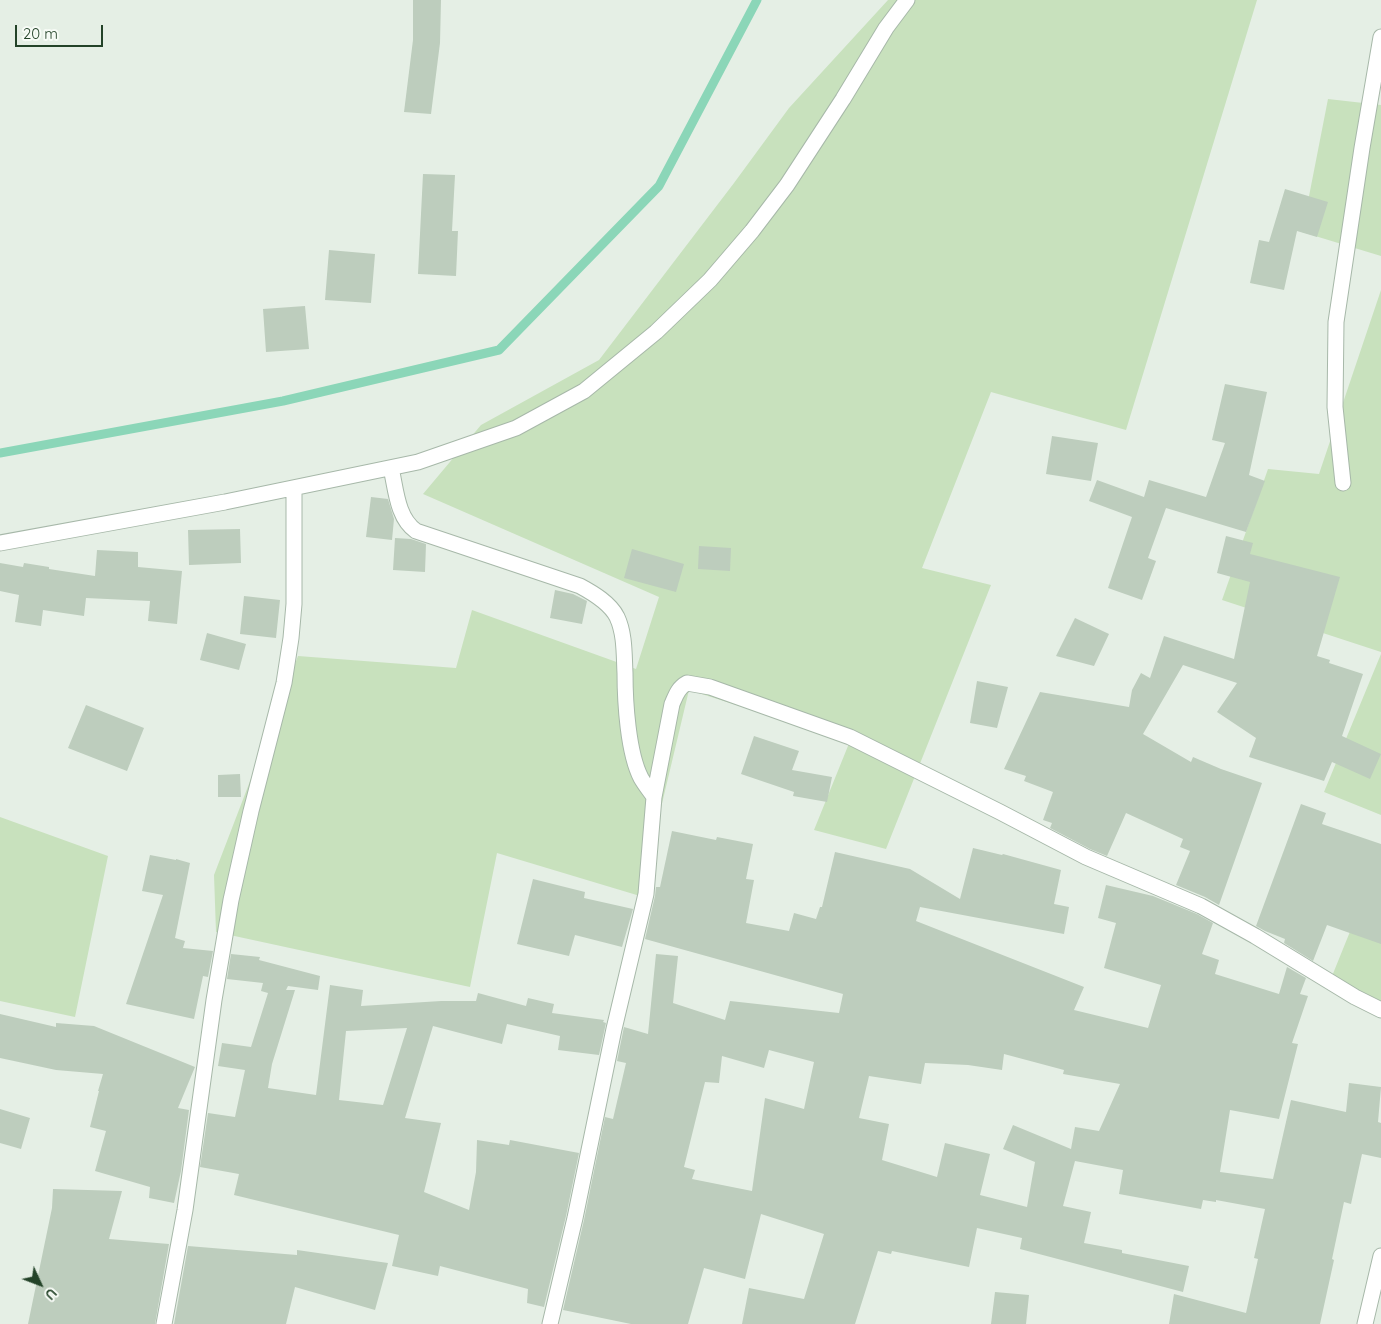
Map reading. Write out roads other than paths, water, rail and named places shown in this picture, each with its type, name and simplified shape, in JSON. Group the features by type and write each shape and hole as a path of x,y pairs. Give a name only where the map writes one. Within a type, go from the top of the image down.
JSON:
{"street":[{"path":"0,543 225,502 418,462 516,428 584,391 656,332 710,280 752,231 787,185 886,28 907,0"},
{"path":"1343,483 1334,407 1336,322 1381,37"},
{"path":"392,468 403,515 408,524 416,531 580,586 598,596 617,616 624,648 625,698 635,765 641,779 654,797"},
{"path":"164,1324 186,1210 214,1000 231,900 251,811 284,683 291,638 294,604 294,488"},
{"path":"550,1324 575,1218 614,1029 646,894 654,797 672,704 681,686 687,683 710,687 850,737 1086,857 1201,906 1255,936 1355,997 1381,1010"},
{"path":"1365,1324 1381,1256"}],"waterway":[{"path":"0,453 283,401 499,350 659,186 757,0"}]}
